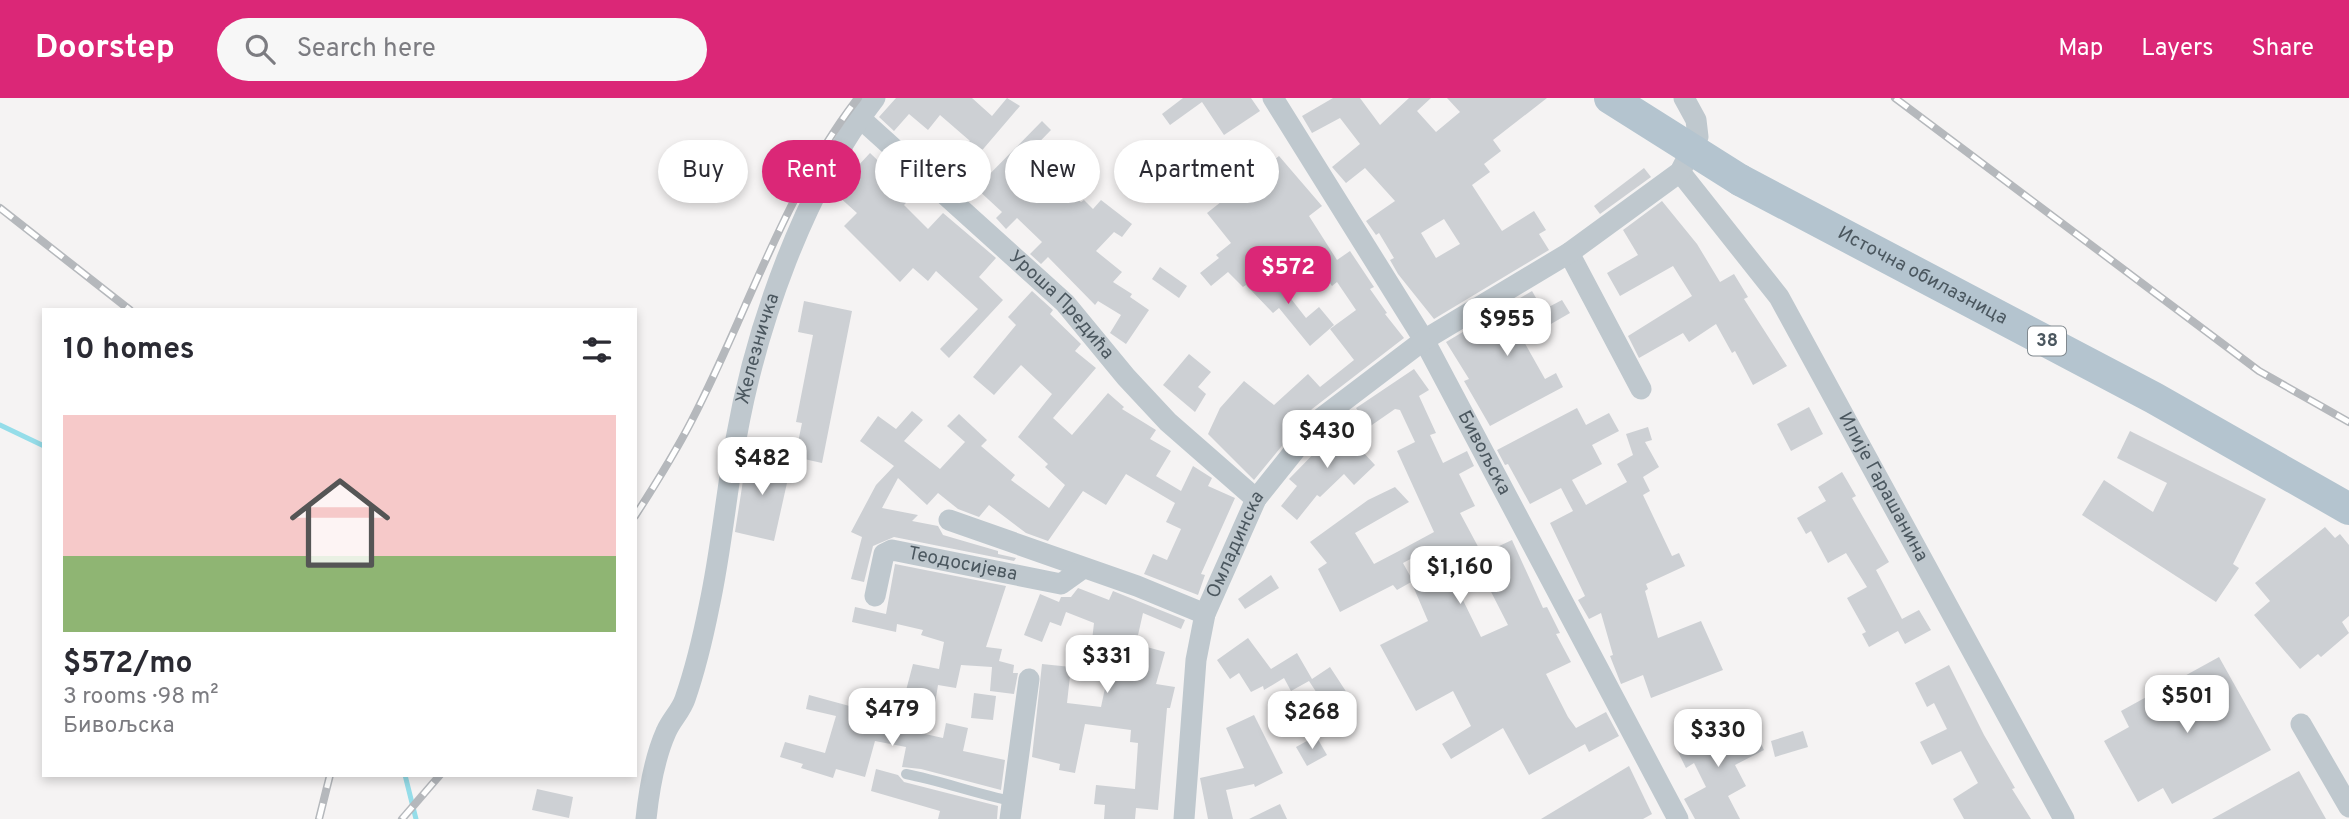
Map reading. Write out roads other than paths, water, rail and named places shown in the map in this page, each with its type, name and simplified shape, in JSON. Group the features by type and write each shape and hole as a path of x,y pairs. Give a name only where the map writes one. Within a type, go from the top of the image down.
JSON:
{"main road":[{"name":"Источна обилазница","path":"1611,98 1740,180 2154,398 2349,509"}],"street":[{"name":"Железничка","path":"646,819 656,760 666,732 684,702 709,607 736,436 761,337 799,235 821,187 860,118 875,98"},
{"name":"Бивољска","path":"1273,98 1424,340 1678,819"},
{"path":"1424,340 1569,253 1681,172 1698,137 1696,120 1684,98"},
{"name":"Уроша Предића","path":"860,118 1065,303 1126,377 1168,422 1256,499"},
{"name":"Илије Гарашанина","path":"1681,172 1779,297 2064,819"},
{"path":"1569,253 1641,389"},
{"name":"Омладинска","path":"1184,819 1196,660 1205,614 1256,499 1320,419 1424,340"},
{"name":"Теодосијева","path":"949,520 1205,614"},
{"name":"Теодосијева","path":"875,596 884,554 892,550 1061,584 1082,569"},
{"path":"1011,810 1029,679"},
{"path":"2301,724 2349,807"}],"lane":[{"path":"906,774 1011,810"}],"waterway":[{"path":"0,425 42,445"},
{"path":"406,777 416,819"}],"railway":[{"path":"637,513 692,420 808,174 858,98"},
{"path":"1895,98 2259,371 2349,422"},
{"path":"0,208 127,308"},
{"path":"319,819 330,777"},
{"path":"402,819 438,777"}]}
